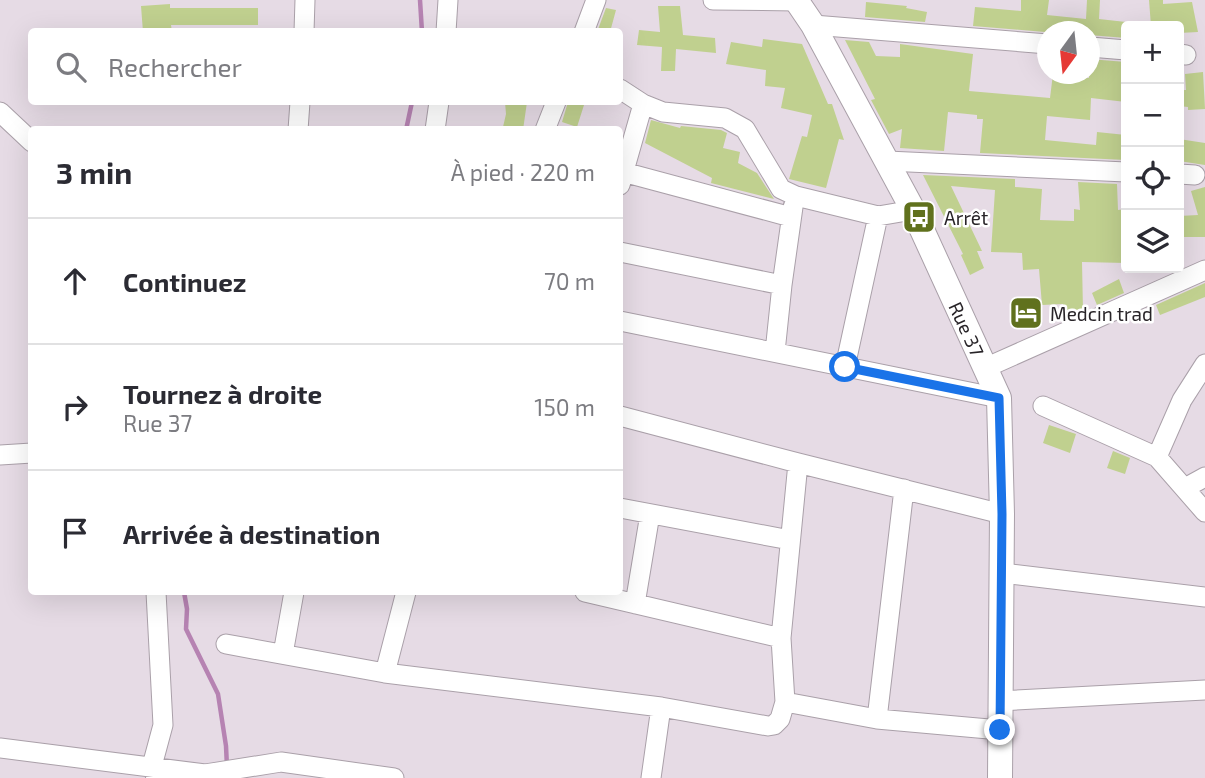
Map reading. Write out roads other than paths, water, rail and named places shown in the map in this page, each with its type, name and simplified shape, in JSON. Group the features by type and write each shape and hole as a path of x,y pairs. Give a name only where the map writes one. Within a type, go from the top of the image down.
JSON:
{"main road":[{"name":"Rue 37","path":"797,0 913,210 999,398 1002,514 1000,778"}],"street":[{"path":"303,28 305,0"},
{"path":"446,28 447,0"},
{"path":"586,28 596,0"},
{"path":"713,0 797,0"},
{"path":"813,25 1037,43"},
{"path":"1100,48 1121,50"},
{"path":"623,91 663,113 725,118 735,122 745,129 781,189 796,196 878,216 913,210"},
{"path":"623,171 643,104"},
{"path":"298,126 300,105"},
{"path":"436,126 439,105"},
{"path":"547,126 555,105"},
{"path":"0,112 28,138"},
{"path":"887,160 1121,172"},
{"path":"623,178 791,217"},
{"path":"775,352 791,217 796,196"},
{"path":"845,367 878,216"},
{"path":"623,253 782,285"},
{"path":"985,368 1205,270"},
{"path":"623,322 999,398"},
{"path":"1157,457 1182,400 1199,370 1205,365"},
{"path":"1044,405 1157,457 1205,512"},
{"path":"623,417 1002,514"},
{"path":"0,455 28,453"},
{"path":"226,644 385,673 775,725 780,719 785,702 781,638 797,463"},
{"path":"1185,488 1205,477"},
{"path":"877,719 904,489"},
{"path":"623,509 790,540"},
{"path":"635,604 650,514"},
{"path":"1002,573 1205,597"},
{"path":"154,772 163,725 156,595"},
{"path":"283,654 293,595"},
{"path":"385,673 404,595"},
{"path":"597,595 781,638"},
{"path":"999,701 1205,690"},
{"path":"785,702 877,719 1000,730"},
{"path":"651,778 661,708"},
{"path":"0,748 154,772 205,774 234,770 279,770 394,778"}],"waterway":[{"path":"420,0 422,28"},
{"path":"407,126 411,105"},
{"path":"185,595 186,629 218,694 227,767"}],"place":[{"name":"Arrêt","path":"919,217"},
{"name":"Medcin trad","path":"1026,313"}]}
